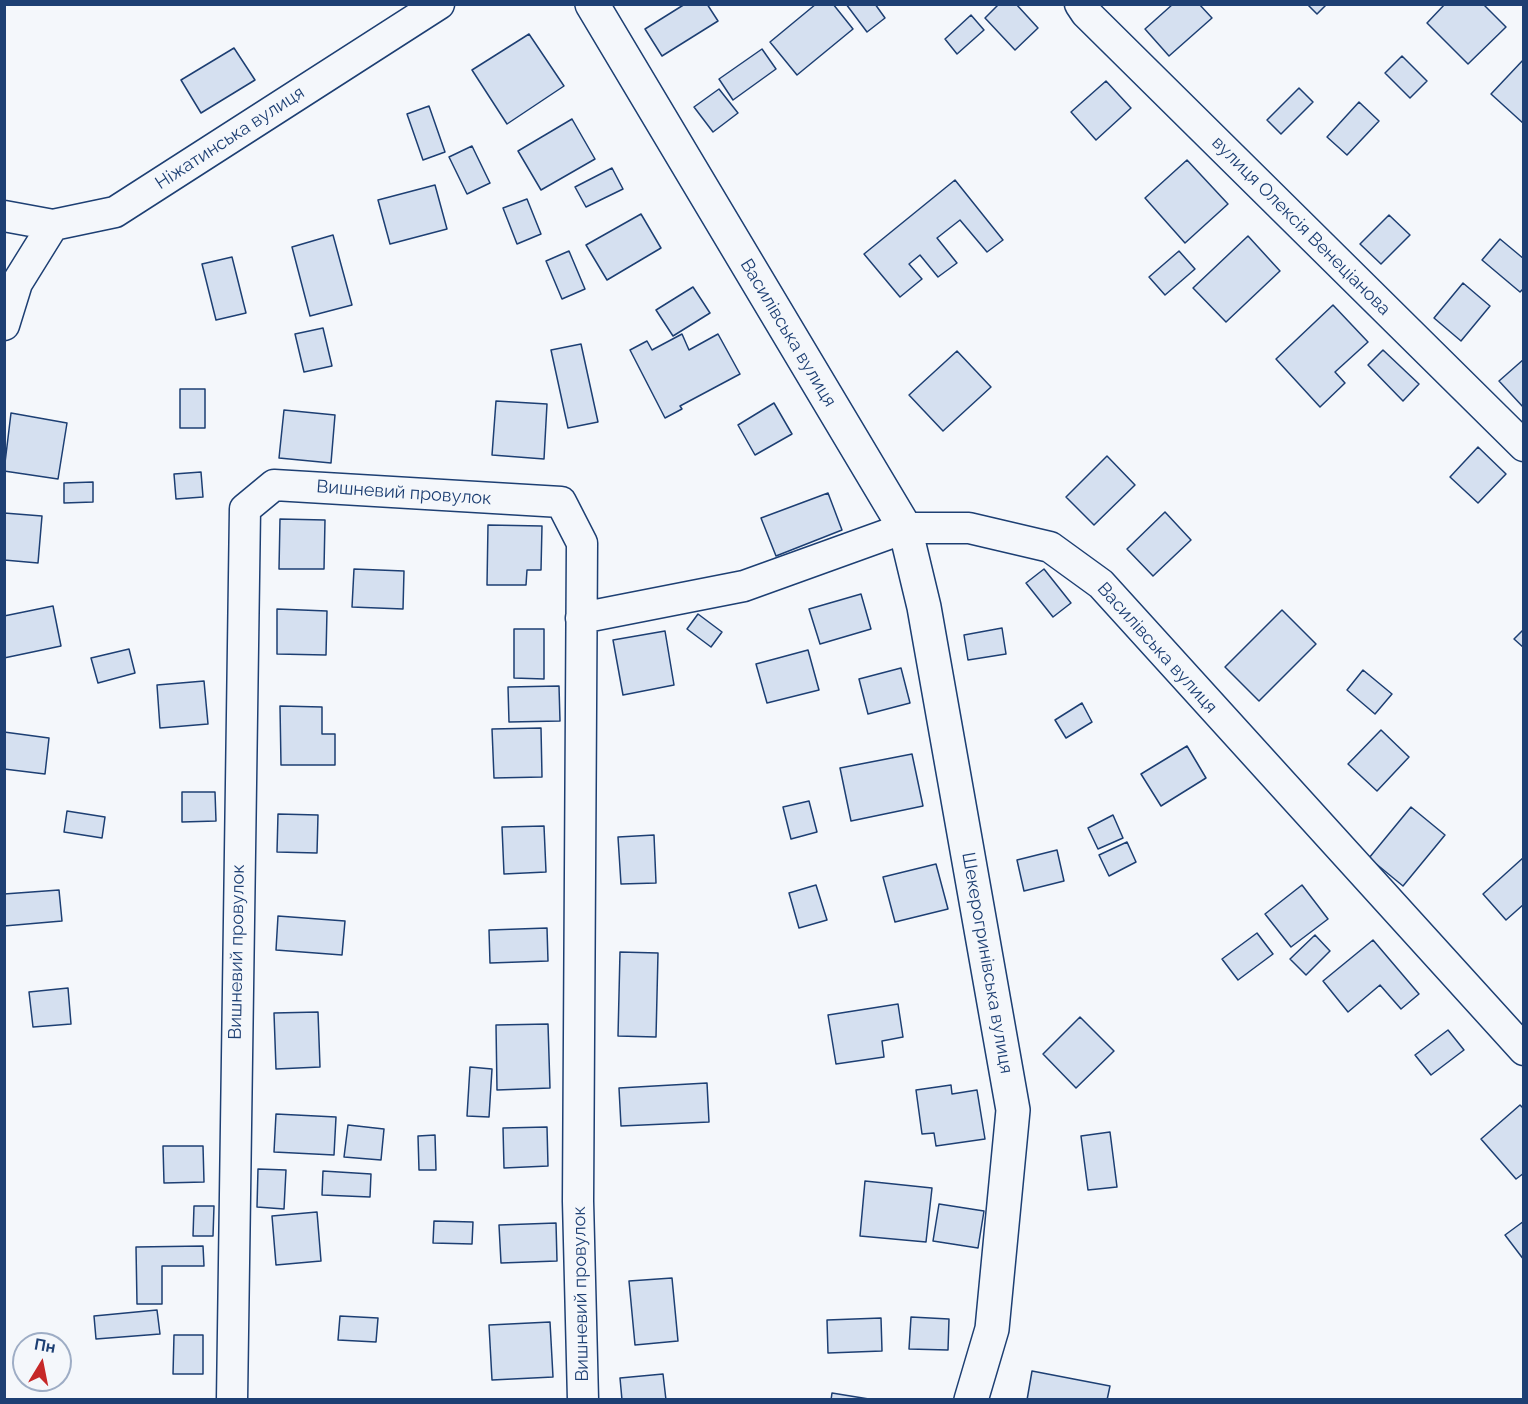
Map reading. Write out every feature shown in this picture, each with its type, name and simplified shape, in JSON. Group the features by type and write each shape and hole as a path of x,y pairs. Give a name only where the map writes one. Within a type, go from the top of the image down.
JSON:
{"street":[{"name":"Ніжатинська вулиця","path":"4,216 53,225 115,212 439,4"},
{"name":"Василівська вулиця","path":"592,4 905,528 969,528 1050,547 1101,584 1524,1050"},
{"name":"вулиця Олексія Венеціанова","path":"1080,4 1524,446"},
{"path":"4,325 17,283 53,225"},
{"name":"Вишневий провулок","path":"232,1400 245,509 274,484 561,502 582,543 578,1201 583,1400"},
{"path":"581,618 744,586 905,528"},
{"name":"Шекерогринівська вулиця","path":"905,528 924,607 1013,1110 992,1329 971,1400"}],"building":[{"path":"685,4 707,4 718,21 662,56 645,29"},
{"path":"816,4 833,4 853,29 797,75 770,42"},
{"path":"846,4 875,4 885,18 867,32"},
{"path":"999,4 1016,4 1038,28 1015,50 985,18"},
{"path":"1173,4 1199,4 1212,18 1169,56 1145,29"},
{"path":"1307,4 1327,4 1317,14"},
{"path":"1445,4 1483,4 1506,27 1468,64 1427,23"},
{"path":"971,15 984,30 957,54 945,39"},
{"path":"529,34 564,86 507,124 472,70"},
{"path":"234,48 255,80 201,113 181,80"},
{"path":"762,49 776,69 733,100 719,79"},
{"path":"1402,56 1427,81 1410,98 1385,73"},
{"path":"1524,59 1524,124 1491,94"},
{"path":"1106,81 1131,108 1096,140 1071,112"},
{"path":"1299,88 1313,102 1281,134 1267,120"},
{"path":"719,89 738,113 713,132 694,107"},
{"path":"1359,102 1379,121 1347,155 1327,137"},
{"path":"429,106 445,152 423,160 407,114"},
{"path":"572,119 595,159 541,190 518,151"},
{"path":"472,146 490,183 467,194 449,157"},
{"path":"1187,160 1228,204 1185,243 1145,198"},
{"path":"612,168 623,189 586,207 575,187"},
{"path":"955,180 1003,240 987,252 960,220 937,238 957,263 938,277 920,255 909,264 922,279 900,297 864,254"},
{"path":"435,185 447,229 390,244 378,200"},
{"path":"527,199 541,234 517,244 503,208"},
{"path":"641,214 661,248 607,280 586,245"},
{"path":"1389,215 1410,235 1381,264 1360,244"},
{"path":"333,235 352,305 310,316 292,247"},
{"path":"1248,236 1280,271 1226,322 1193,288"},
{"path":"1500,239 1524,259 1524,288 1520,292 1482,260"},
{"path":"569,251 585,289 562,299 546,261"},
{"path":"1179,251 1195,269 1165,295 1149,277"},
{"path":"232,257 246,313 216,320 202,264"},
{"path":"1463,283 1490,306 1461,341 1434,318"},
{"path":"693,287 710,313 673,336 656,310"},
{"path":"1333,305 1368,342 1335,372 1345,383 1320,407 1276,359"},
{"path":"323,328 332,366 304,372 295,334"},
{"path":"682,334 689,350 718,334 740,374 680,406 682,409 665,418 630,350 647,341 652,350"},
{"path":"581,344 598,422 568,428 551,350"},
{"path":"1383,350 1419,384 1403,401 1368,365"},
{"path":"957,351 991,387 943,431 909,395"},
{"path":"1524,359 1524,408 1499,381"},
{"path":"180,389 205,389 205,428 180,428"},
{"path":"496,401 547,404 544,459 492,455"},
{"path":"774,403 792,434 755,455 738,425"},
{"path":"284,410 335,415 331,463 279,458"},
{"path":"11,413 67,423 58,479 4,471"},
{"path":"1478,447 1506,474 1478,503 1450,477"},
{"path":"1107,456 1135,485 1094,525 1066,497"},
{"path":"201,472 203,497 176,499 174,474"},
{"path":"93,482 93,502 64,503 64,483"},
{"path":"828,493 842,530 776,556 761,518"},
{"path":"1165,512 1191,540 1153,576 1127,549"},
{"path":"4,513 42,516 38,563 4,560"},
{"path":"280,519 325,520 324,569 279,569"},
{"path":"488,525 542,526 541,570 527,570 526,585 487,585"},
{"path":"354,569 404,571 403,609 352,607"},
{"path":"1044,569 1071,603 1053,617 1026,583"},
{"path":"861,594 871,629 820,644 809,609"},
{"path":"53,606 61,646 4,658 4,616"},
{"path":"277,609 327,611 326,655 277,654"},
{"path":"1282,610 1316,644 1259,701 1225,667"},
{"path":"698,614 722,632 711,647 687,629"},
{"path":"1002,628 1006,654 968,660 964,635"},
{"path":"514,629 544,629 544,679 514,678"},
{"path":"1524,629 1524,648 1514,639"},
{"path":"665,631 674,685 623,695 613,640"},
{"path":"129,649 135,673 98,683 91,658"},
{"path":"808,650 819,690 767,703 756,664"},
{"path":"901,668 910,703 868,714 859,679"},
{"path":"1363,670 1392,694 1375,714 1347,690"},
{"path":"204,681 208,724 160,728 157,685"},
{"path":"559,686 560,721 509,722 508,687"},
{"path":"1082,703 1092,722 1066,738 1055,720"},
{"path":"280,706 322,707 322,734 335,734 335,765 281,765"},
{"path":"541,728 542,777 494,778 492,729"},
{"path":"1381,730 1409,757 1377,791 1348,764"},
{"path":"4,732 49,738 45,774 4,769"},
{"path":"1187,746 1206,778 1161,806 1141,774"},
{"path":"912,754 923,806 851,821 840,768"},
{"path":"182,792 215,792 216,821 182,822"},
{"path":"809,801 817,832 791,839 783,807"},
{"path":"1411,807 1445,835 1403,886 1369,858"},
{"path":"67,811 105,817 102,838 64,832"},
{"path":"278,814 318,815 317,853 277,852"},
{"path":"1113,815 1123,838 1098,849 1088,828"},
{"path":"544,826 546,872 504,874 502,827"},
{"path":"654,835 656,883 621,884 618,837"},
{"path":"1127,842 1136,862 1109,876 1099,855"},
{"path":"1057,850 1064,881 1024,891 1017,860"},
{"path":"1524,857 1524,904 1506,920 1483,894"},
{"path":"936,864 948,909 895,922 883,877"},
{"path":"816,885 827,920 799,928 789,893"},
{"path":"1302,885 1328,919 1291,947 1265,914"},
{"path":"59,890 62,921 4,926 4,894"},
{"path":"278,916 345,921 342,955 276,950"},
{"path":"547,928 548,961 490,963 489,930"},
{"path":"1257,933 1273,954 1238,980 1222,959"},
{"path":"1315,935 1330,951 1306,975 1290,959"},
{"path":"1373,940 1419,994 1401,1009 1380,985 1348,1012 1323,981"},
{"path":"620,952 658,953 656,1037 618,1036"},
{"path":"68,988 71,1024 33,1027 29,992"},
{"path":"898,1004 903,1037 882,1041 884,1057 836,1064 828,1015"},
{"path":"318,1012 320,1067 276,1069 274,1013"},
{"path":"1080,1017 1114,1051 1076,1088 1043,1054"},
{"path":"548,1024 550,1088 497,1090 496,1025"},
{"path":"1448,1030 1464,1050 1431,1075 1415,1055"},
{"path":"470,1067 492,1069 489,1117 467,1116"},
{"path":"707,1083 709,1122 621,1126 619,1088"},
{"path":"951,1085 952,1094 977,1090 985,1139 936,1146 934,1133 922,1134 916,1090"},
{"path":"1520,1105 1524,1109 1524,1173 1516,1179 1481,1139"},
{"path":"276,1114 336,1117 334,1155 274,1152"},
{"path":"348,1125 384,1129 381,1160 344,1157"},
{"path":"547,1127 548,1166 504,1168 503,1128"},
{"path":"1110,1132 1117,1187 1088,1190 1081,1136"},
{"path":"435,1135 436,1170 419,1170 418,1136"},
{"path":"163,1146 203,1146 204,1182 164,1183"},
{"path":"258,1169 286,1170 284,1209 257,1207"},
{"path":"323,1171 371,1174 370,1197 322,1195"},
{"path":"865,1181 932,1188 926,1242 860,1236"},
{"path":"939,1204 984,1211 978,1248 933,1241"},
{"path":"194,1206 214,1206 213,1236 193,1236"},
{"path":"317,1212 321,1261 276,1265 272,1216"},
{"path":"434,1221 473,1222 472,1244 433,1243"},
{"path":"1524,1221 1524,1260 1505,1235"},
{"path":"556,1223 557,1261 501,1263 499,1225"},
{"path":"203,1246 204,1266 162,1266 162,1304 137,1304 136,1247"},
{"path":"672,1278 678,1341 635,1345 629,1281"},
{"path":"157,1310 160,1334 96,1339 94,1316"},
{"path":"340,1316 378,1318 376,1342 338,1340"},
{"path":"911,1317 949,1319 948,1350 909,1349"},
{"path":"881,1318 882,1351 828,1353 827,1320"},
{"path":"550,1322 553,1377 492,1380 489,1325"},
{"path":"174,1335 203,1335 203,1374 173,1374"},
{"path":"1032,1371 1110,1386 1107,1400 1027,1400"},
{"path":"663,1374 666,1400 622,1400 620,1378"},
{"path":"832,1393 875,1400 831,1400"}]}
